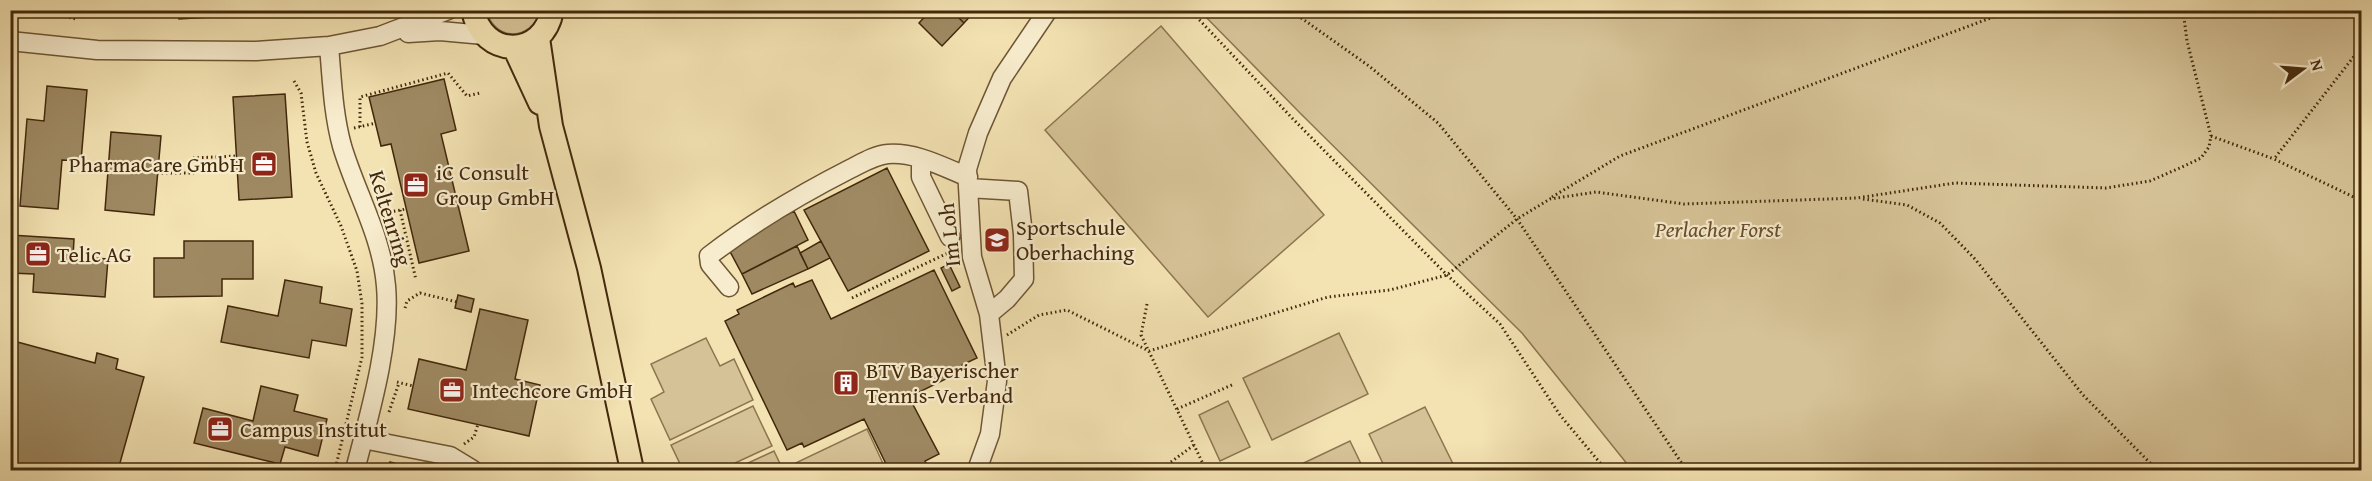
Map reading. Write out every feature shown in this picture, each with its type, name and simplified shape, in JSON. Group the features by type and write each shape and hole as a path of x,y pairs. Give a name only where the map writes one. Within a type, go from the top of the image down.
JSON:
{"main road":[{"path":"473,10 484,35 498,44 514,47 523,46 538,39 550,21 552,10"},
{"path":"538,39 551,126 589,268 632,471"},
{"path":"514,47 551,126"}],"street":[{"path":"391,34 448,10"},
{"name":"Im Loh","path":"977,471 986,451 994,414 997,381 989,314 972,257 967,169 978,133 1002,78 1048,10"},
{"path":"10,41 97,50 192,52 330,46 391,34 440,31 484,35"},
{"name":"Keltenring","path":"330,46 335,116 351,173 381,254 386,285 380,360 355,471"},
{"path":"729,287 710,264 708,256 830,179 887,154 910,155 968,182 1018,191 1023,234 1024,279 1007,299 989,314"},
{"path":"921,159 921,177 950,237"},
{"path":"363,439 450,456 473,471"}],"path":[{"path":"34,10 76,19"},
{"path":"1190,10 1293,119 1447,275 1500,324 1560,415 1606,471"},
{"path":"1290,10 1369,66 1438,123 1517,219 1689,471"},
{"path":"994,346 1039,315 1067,310 1149,351 1328,297 1390,290 1447,275 1517,219 1620,156 2012,10"},
{"path":"1517,219 1550,199 1596,192 1684,204 1857,198 1955,183 2106,188 2150,181 2201,158 2209,147 2211,136 2187,41 2183,10"},
{"path":"2274,159 2361,46"},
{"path":"360,127 360,97 448,73 467,96 480,93"},
{"path":"294,81 301,93 307,142 316,173 341,226 357,271 362,304 362,357 335,471"},
{"path":"339,132 376,123"},
{"path":"2211,136 2274,159 2361,201"},
{"path":"193,158 237,156"},
{"path":"157,174 194,173"},
{"path":"1857,198 1907,205 1940,223 1975,259 2083,395 2157,471"},
{"path":"369,217 406,209"},
{"path":"400,210 416,280"},
{"path":"852,298 934,259"},
{"path":"404,310 407,301 420,293 457,302"},
{"path":"1147,304 1141,335 1206,471"},
{"path":"1177,409 1234,384"},
{"path":"450,456 474,437 478,424"},
{"path":"1160,471 1194,445"}],"green space":[{"path":"486,11 541,11 529,28 513,34 505,33 497,28"},
{"name":"Perlacher Forst","path":"1200,11 2361,11 2361,470 1632,470 1522,333"},
{"path":"1161,26 1324,215 1208,317 1045,130"},
{"path":"1339,333 1368,394 1272,440 1243,378"},
{"path":"706,338 720,366 734,359 753,400 670,440 651,399 664,392 651,364"},
{"path":"1228,401 1250,447 1220,461 1199,415"},
{"path":"753,406 772,446 720,470 683,470 671,445"},
{"path":"1425,407 1456,470 1386,470 1369,434"},
{"path":"867,429 886,470 786,470 785,468"},
{"path":"1350,441 1364,470 1289,470"},
{"path":"774,451 783,470 733,470"}],"building":[{"path":"179,10 226,10 227,16 179,19"},
{"path":"931,10 951,10 964,23 942,46 919,23"},
{"path":"951,10 976,10 964,23"},
{"path":"444,79 456,130 441,134 469,251 419,263 391,144 381,146 369,97"},
{"path":"47,86 87,90 81,161 62,160 58,209 20,206 27,119 44,121"},
{"path":"285,94 292,197 239,200 233,97"},
{"path":"111,132 161,136 154,215 105,210"},
{"path":"887,168 929,251 848,291 804,210"},
{"path":"794,211 808,240 742,274 727,246"},
{"path":"10,235 74,239 73,257 108,259 105,297 33,292 34,274 10,273"},
{"path":"184,241 253,241 253,279 222,279 222,296 154,297 154,258 184,258"},
{"path":"821,241 830,258 808,269 800,253"},
{"path":"797,246 808,269 752,294 742,274"},
{"path":"949,264 960,287 952,291 941,268"},
{"name":"BTV Bayerischer Tennis-Verband","path":"934,270 977,358 962,365 964,370 909,397 939,454 925,461 930,470 889,470 864,419 804,447 802,443 787,450 725,321 739,314 737,310 793,283 795,287 812,280 831,319"},
{"path":"285,280 322,287 320,303 352,309 346,346 312,340 309,358 221,342 228,306 278,316"},
{"path":"458,295 474,299 471,312 455,308"},
{"path":"480,309 528,320 515,379 540,385 529,436 408,409 419,359 466,370"},
{"path":"10,340 95,363 97,353 118,359 116,369 144,377 118,470 10,470"},
{"path":"261,386 298,395 294,411 327,419 318,456 285,447 280,464 194,443 203,408 253,421"},
{"path":"390,462 423,470 387,470"}],"place":[{"name":"PharmaCare GmbH","path":"264,164"},
{"name":"iC Consult Group GmbH","path":"416,185"},
{"name":"Sportschule Oberhaching","path":"997,240"},
{"name":"Telic AG","path":"38,254"},
{"name":"BTV Bayerischer Tennis-Verband","path":"846,383"},
{"name":"Intechcore GmbH","path":"452,390"},
{"name":"Campus Institut","path":"220,429"}]}
